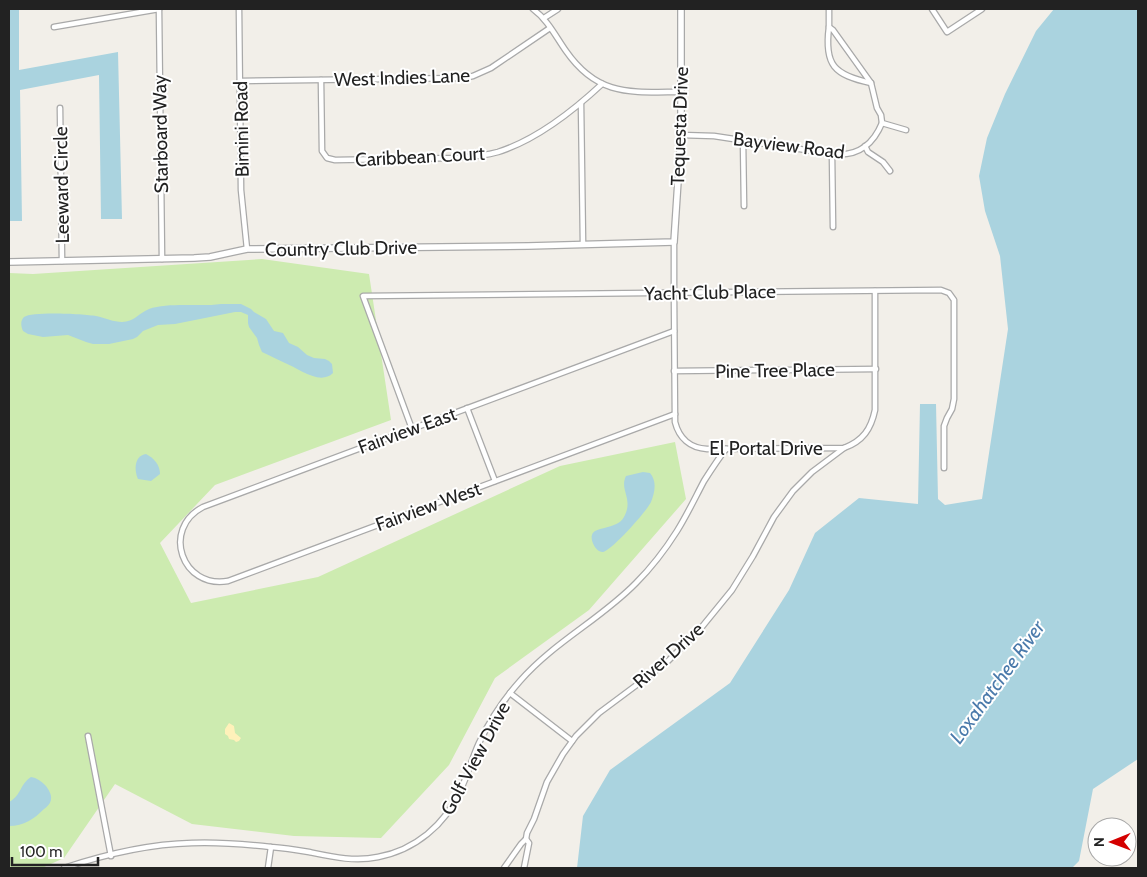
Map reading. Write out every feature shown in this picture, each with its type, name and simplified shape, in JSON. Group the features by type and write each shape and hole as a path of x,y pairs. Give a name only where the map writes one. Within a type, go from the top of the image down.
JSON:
{"street":[{"path":"54,28 159,9"},
{"name":"Starboard Way","path":"159,9 162,259"},
{"name":"Bimini Road","path":"239,9 241,190 247,249"},
{"path":"533,9 544,18 577,66 593,79 612,89 633,92 681,92"},
{"path":"544,18 558,9"},
{"name":"Tequesta Drive","path":"674,242 681,135 681,9"},
{"path":"829,9 827,43 834,66 842,74 853,79 871,83"},
{"path":"932,9 948,32 982,9"},
{"path":"829,26 871,83 882,123 906,130"},
{"name":"West Indies Lane","path":"240,81 458,78 473,76 491,68 550,28"},
{"name":"Caribbean Court","path":"321,80 322,151 327,158 336,160 455,158 498,152 537,134 581,103 602,84"},
{"path":"581,103 583,244"},
{"name":"Leeward Circle","path":"60,108 62,261"},
{"name":"Bayview Road","path":"681,135 714,136 840,155 858,151 865,146 872,140 882,123"},
{"path":"743,140 744,206"},
{"path":"865,146 868,152 883,162 890,170"},
{"path":"832,154 833,227"},
{"name":"Country Club Drive","path":"9,262 204,257 247,249 528,246 674,242"},
{"name":"El Portal Drive","path":"674,242 675,414 679,434 690,445 702,449 726,449 844,448 854,444 870,426 875,410 876,369"},
{"name":"Yacht Club Place","path":"412,429 363,296 941,290 952,296 954,300 954,400 944,426 944,468"},
{"path":"875,291 876,369"},
{"name":"Fairview East","path":"185,563 180,550 180,537 186,522 199,509 674,331"},
{"name":"Pine Tree Place","path":"674,371 876,369"},
{"path":"468,408 495,481"},
{"name":"Fairview West","path":"185,563 194,573 202,578 215,582 228,581 675,414"},
{"name":"River Drive","path":"504,868 526,839 547,782 558,761 572,741 599,712 668,661 701,628 718,608 754,556 774,517 792,491 812,472 844,448"},
{"name":"Golf View Drive","path":"64,868 150,847 190,842 230,842 354,860 377,858 412,845 434,828 448,813 461,789 479,744 493,718 510,693 548,653 606,610 632,587 651,566 676,533 705,480 726,449"},
{"path":"510,693 572,741"},
{"path":"88,736 111,856"},
{"path":"524,868 529,843 526,839"},
{"path":"268,868 270,847"}],"green space":[{"path":"262,259 369,274 391,420 215,485 160,543 191,603 318,577 560,466 675,442 686,499 589,610 495,678 449,765 381,838 294,836 192,824 115,784 64,858 42,868 9,868 9,273 33,274"}],"sand":[{"path":"229,723 234,726 235,733 241,738 239,741 236,742 229,739 225,734 225,729"}],"water":[{"path":"9,9 19,9 19,70 118,52 122,219 101,219 99,75 20,90 22,221 9,221"},
{"name":"Loxahatchee River","path":"1054,9 1138,9 1138,759 1093,789 1079,861 1072,868 577,868 583,816 610,770 730,683 789,590 815,533 859,498 918,504 920,404 936,404 938,499 945,505 982,499 1008,329 1000,256 985,211 979,176 987,138 1005,94 1036,31"},
{"path":"241,304 251,309 266,319 274,331 283,333 289,343 298,347 307,355 329,361 332,364 333,373 328,377 322,378 309,375 262,352 257,338 249,327 248,315 241,312 175,324 158,325 143,331 133,339 109,344 93,344 68,335 43,337 28,334 23,331 21,325 24,317 37,314 90,315 126,322 149,309 157,307"},
{"path":"146,454 156,462 160,471 160,474 151,481 138,479 136,472 137,460"},
{"path":"643,472 650,473 654,480 651,502 614,545 600,552 593,543 592,535 597,530 621,521 628,505 624,486 626,476"},
{"path":"31,777 39,780 46,786 51,796 50,802 48,806 32,819 19,825 9,826 9,802"}]}
